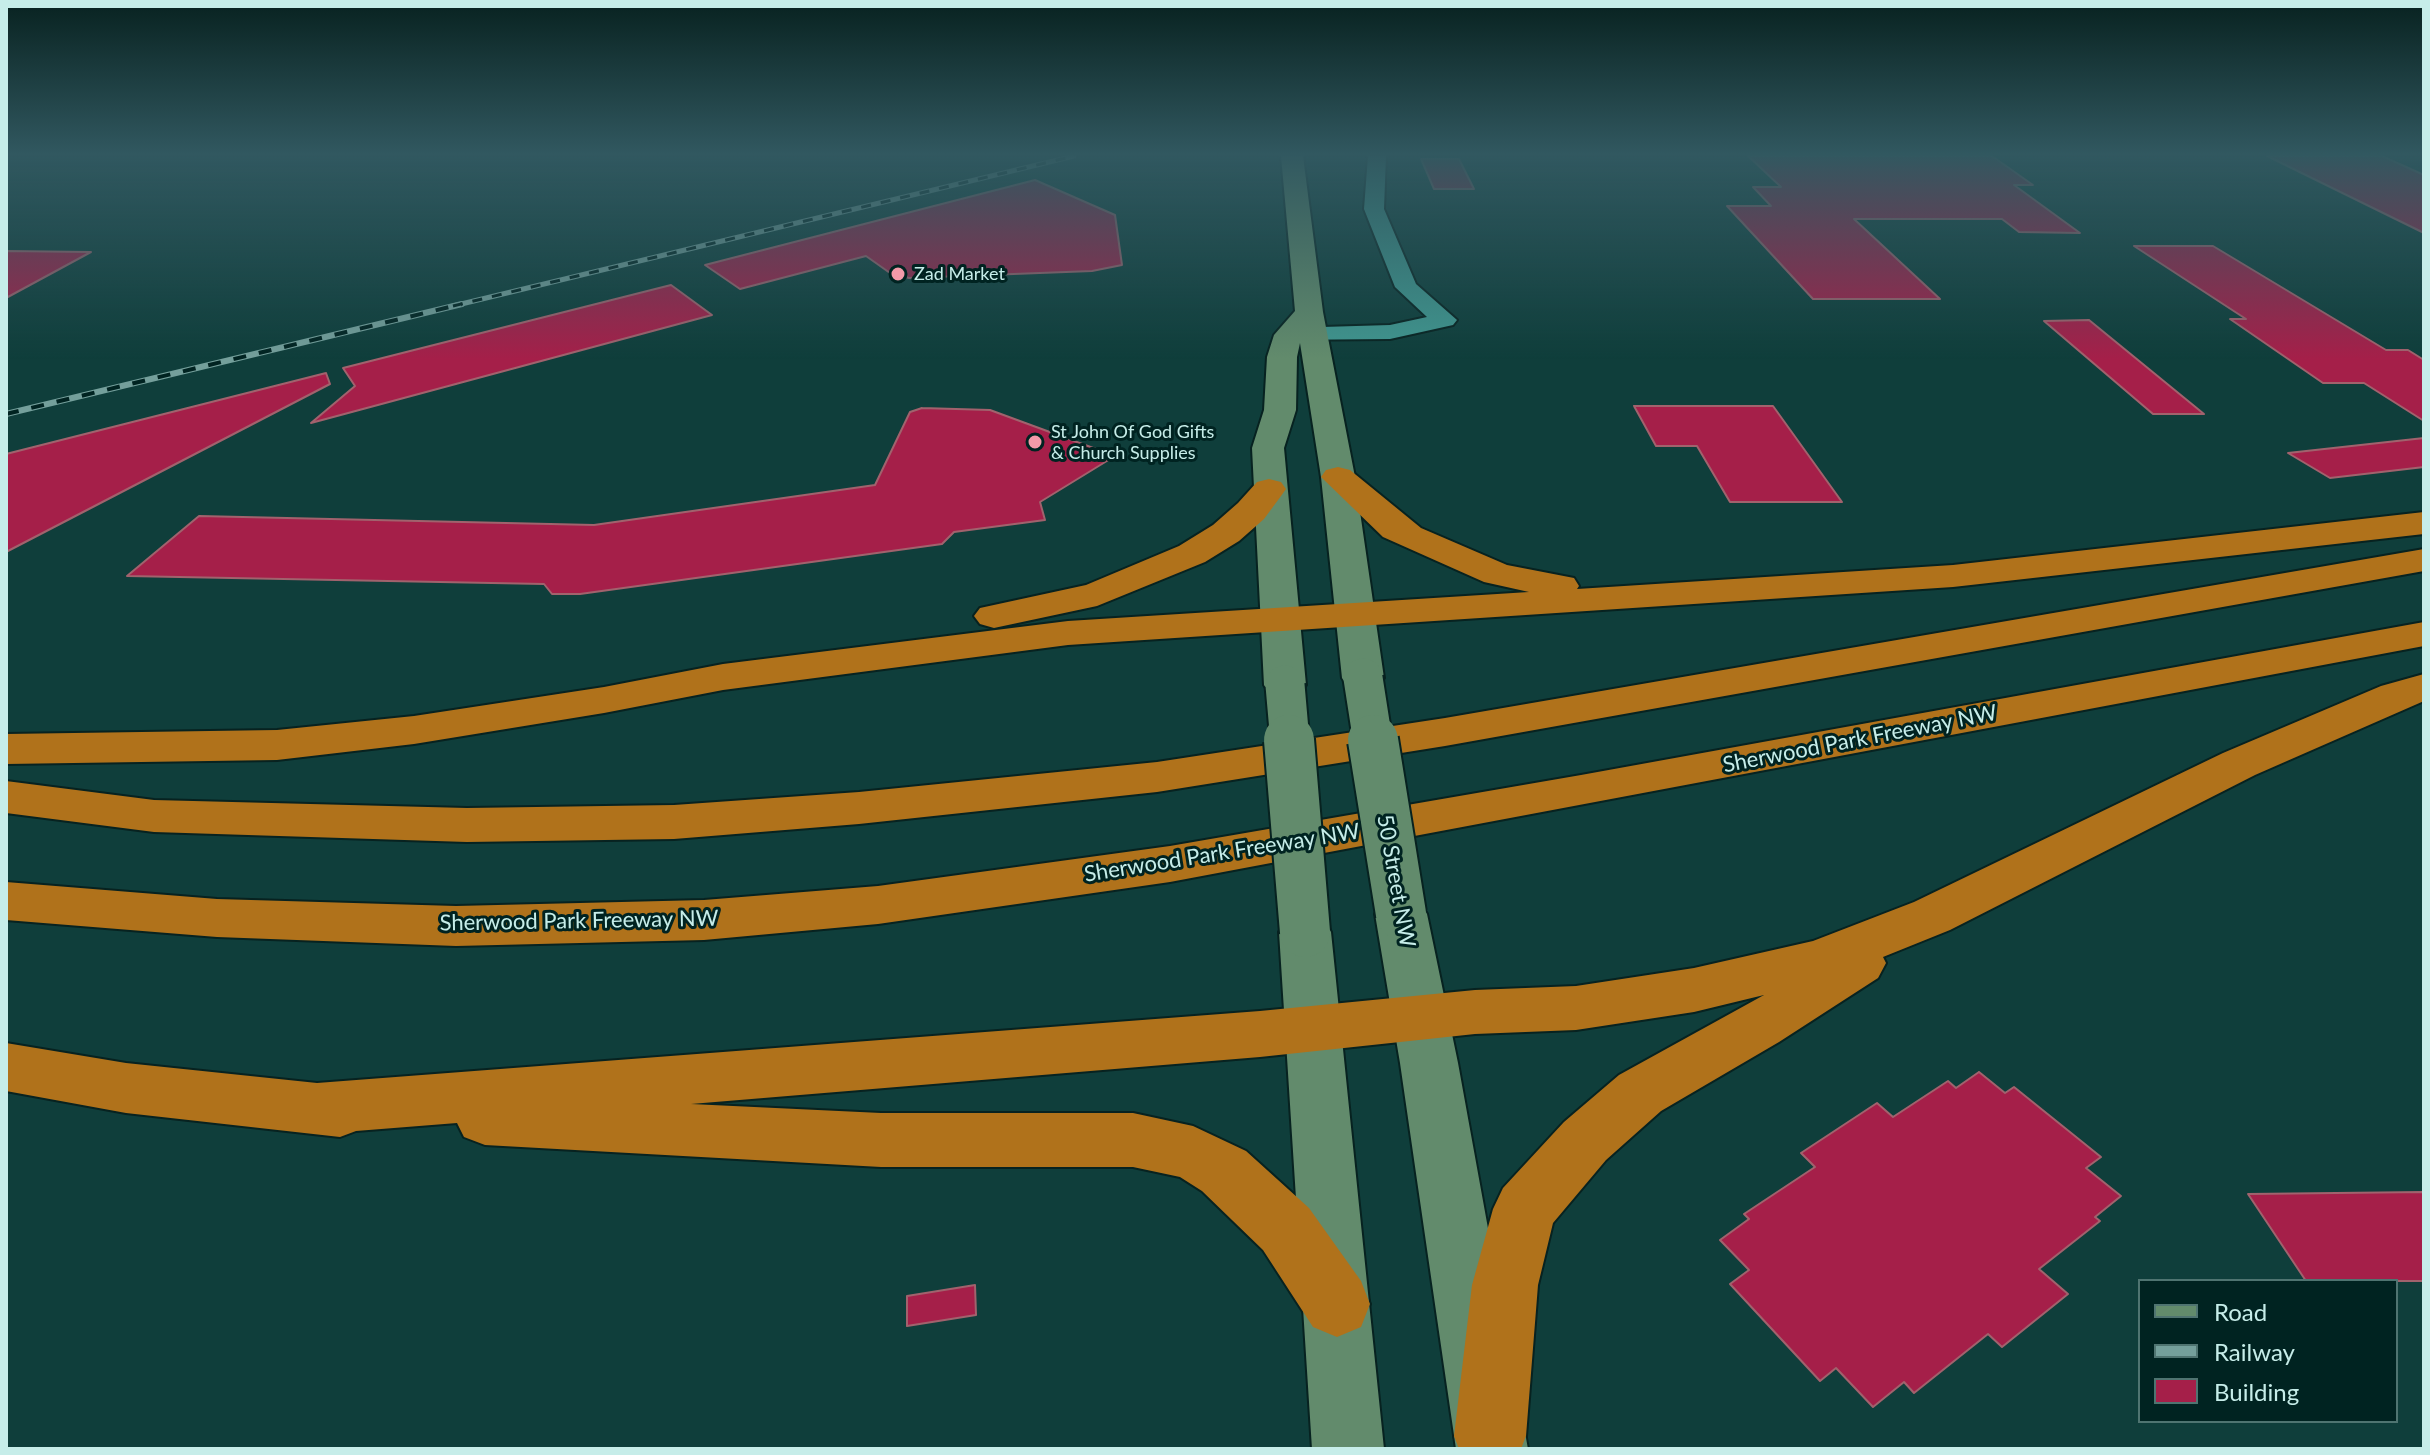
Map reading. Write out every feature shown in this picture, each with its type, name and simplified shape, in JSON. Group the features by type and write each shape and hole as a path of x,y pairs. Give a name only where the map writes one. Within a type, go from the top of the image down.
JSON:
{"highway":[{"path":"1338,477 1396,529 1497,574 1567,587 1666,595"},
{"path":"811,666 887,642 1097,594 1201,549 1251,511 1269,489"},
{"path":"6,749 277,745 414,730 604,700 723,677 1068,633 1953,576 2424,523"},
{"path":"6,797 154,816 467,825 674,822 859,808 1157,777 1384,741 2424,560"},
{"name":"Sherwood Park Freeway NW","path":"6,901 217,918 456,926 704,920 878,905 1185,861 1597,788 2424,634"},
{"path":"312,1109 1576,1008 1694,990 1821,960 1932,916 2239,764 2396,695 2424,687"},
{"path":"1491,1443 1505,1285 1525,1209 1585,1141 1640,1093 1759,1026 1932,916"},
{"path":"6,1067 126,1088 312,1109 881,1140 1133,1140 1193,1153 1224,1171 1286,1229 1337,1304"}],"main road":[{"name":"50 Street NW","path":"1297,224 1304,327 1338,477 1363,678 1491,1443"},
{"name":"50 Street NW","path":"1304,327 1282,357 1280,410 1268,448 1269,489 1348,1449"}],"street":[{"path":"1304,327 1390,332 1445,320 1406,287 1380,224"}],"building":[{"path":"865,224 1116,224 1122,265 1092,271 909,278 890,273 866,256 740,289 705,265"},
{"path":"1744,224 1859,224 1940,299 1813,299"},
{"path":"2008,224 2067,224 2080,233 2019,232"},
{"path":"2405,224 2424,224 2424,233"},
{"path":"2134,246 2213,246 2386,350 2408,350 2424,360 2424,421 2364,383 2323,383 2230,319 2246,319"},
{"path":"6,251 91,252 6,298"},
{"path":"671,285 712,315 311,423 355,386 343,368"},
{"path":"2089,320 2204,414 2153,414 2044,321"},
{"path":"326,373 330,384 6,552 6,454"},
{"path":"1634,406 1773,406 1842,502 1730,502 1697,446 1656,446"},
{"path":"922,408 990,410 1115,456 1040,502 1045,520 954,532 942,544 580,594 552,594 544,584 127,576 199,516 594,525 875,485 910,412"},
{"path":"2424,438 2424,467 2330,478 2288,453"},
{"path":"1979,1072 2005,1093 2014,1087 2101,1157 2086,1168 2121,1196 2095,1217 2100,1221 2039,1269 2068,1294 2002,1347 1988,1334 1914,1393 1904,1382 1873,1407 1836,1368 1820,1381 1730,1284 1749,1270 1720,1240 1749,1219 1744,1214 1815,1167 1801,1153 1877,1103 1893,1117 1948,1081 1956,1088"},
{"path":"2424,1192 2424,1281 2305,1279 2248,1194"},
{"path":"975,1285 976,1315 907,1326 907,1296"}],"railway":[{"path":"453,306 793,224"},
{"path":"6,414 462,304"}],"place":[{"name":"Zad Market","path":"898,274"},
{"name":"St John Of God Gifts & Church Supplies","path":"1035,442"}]}
